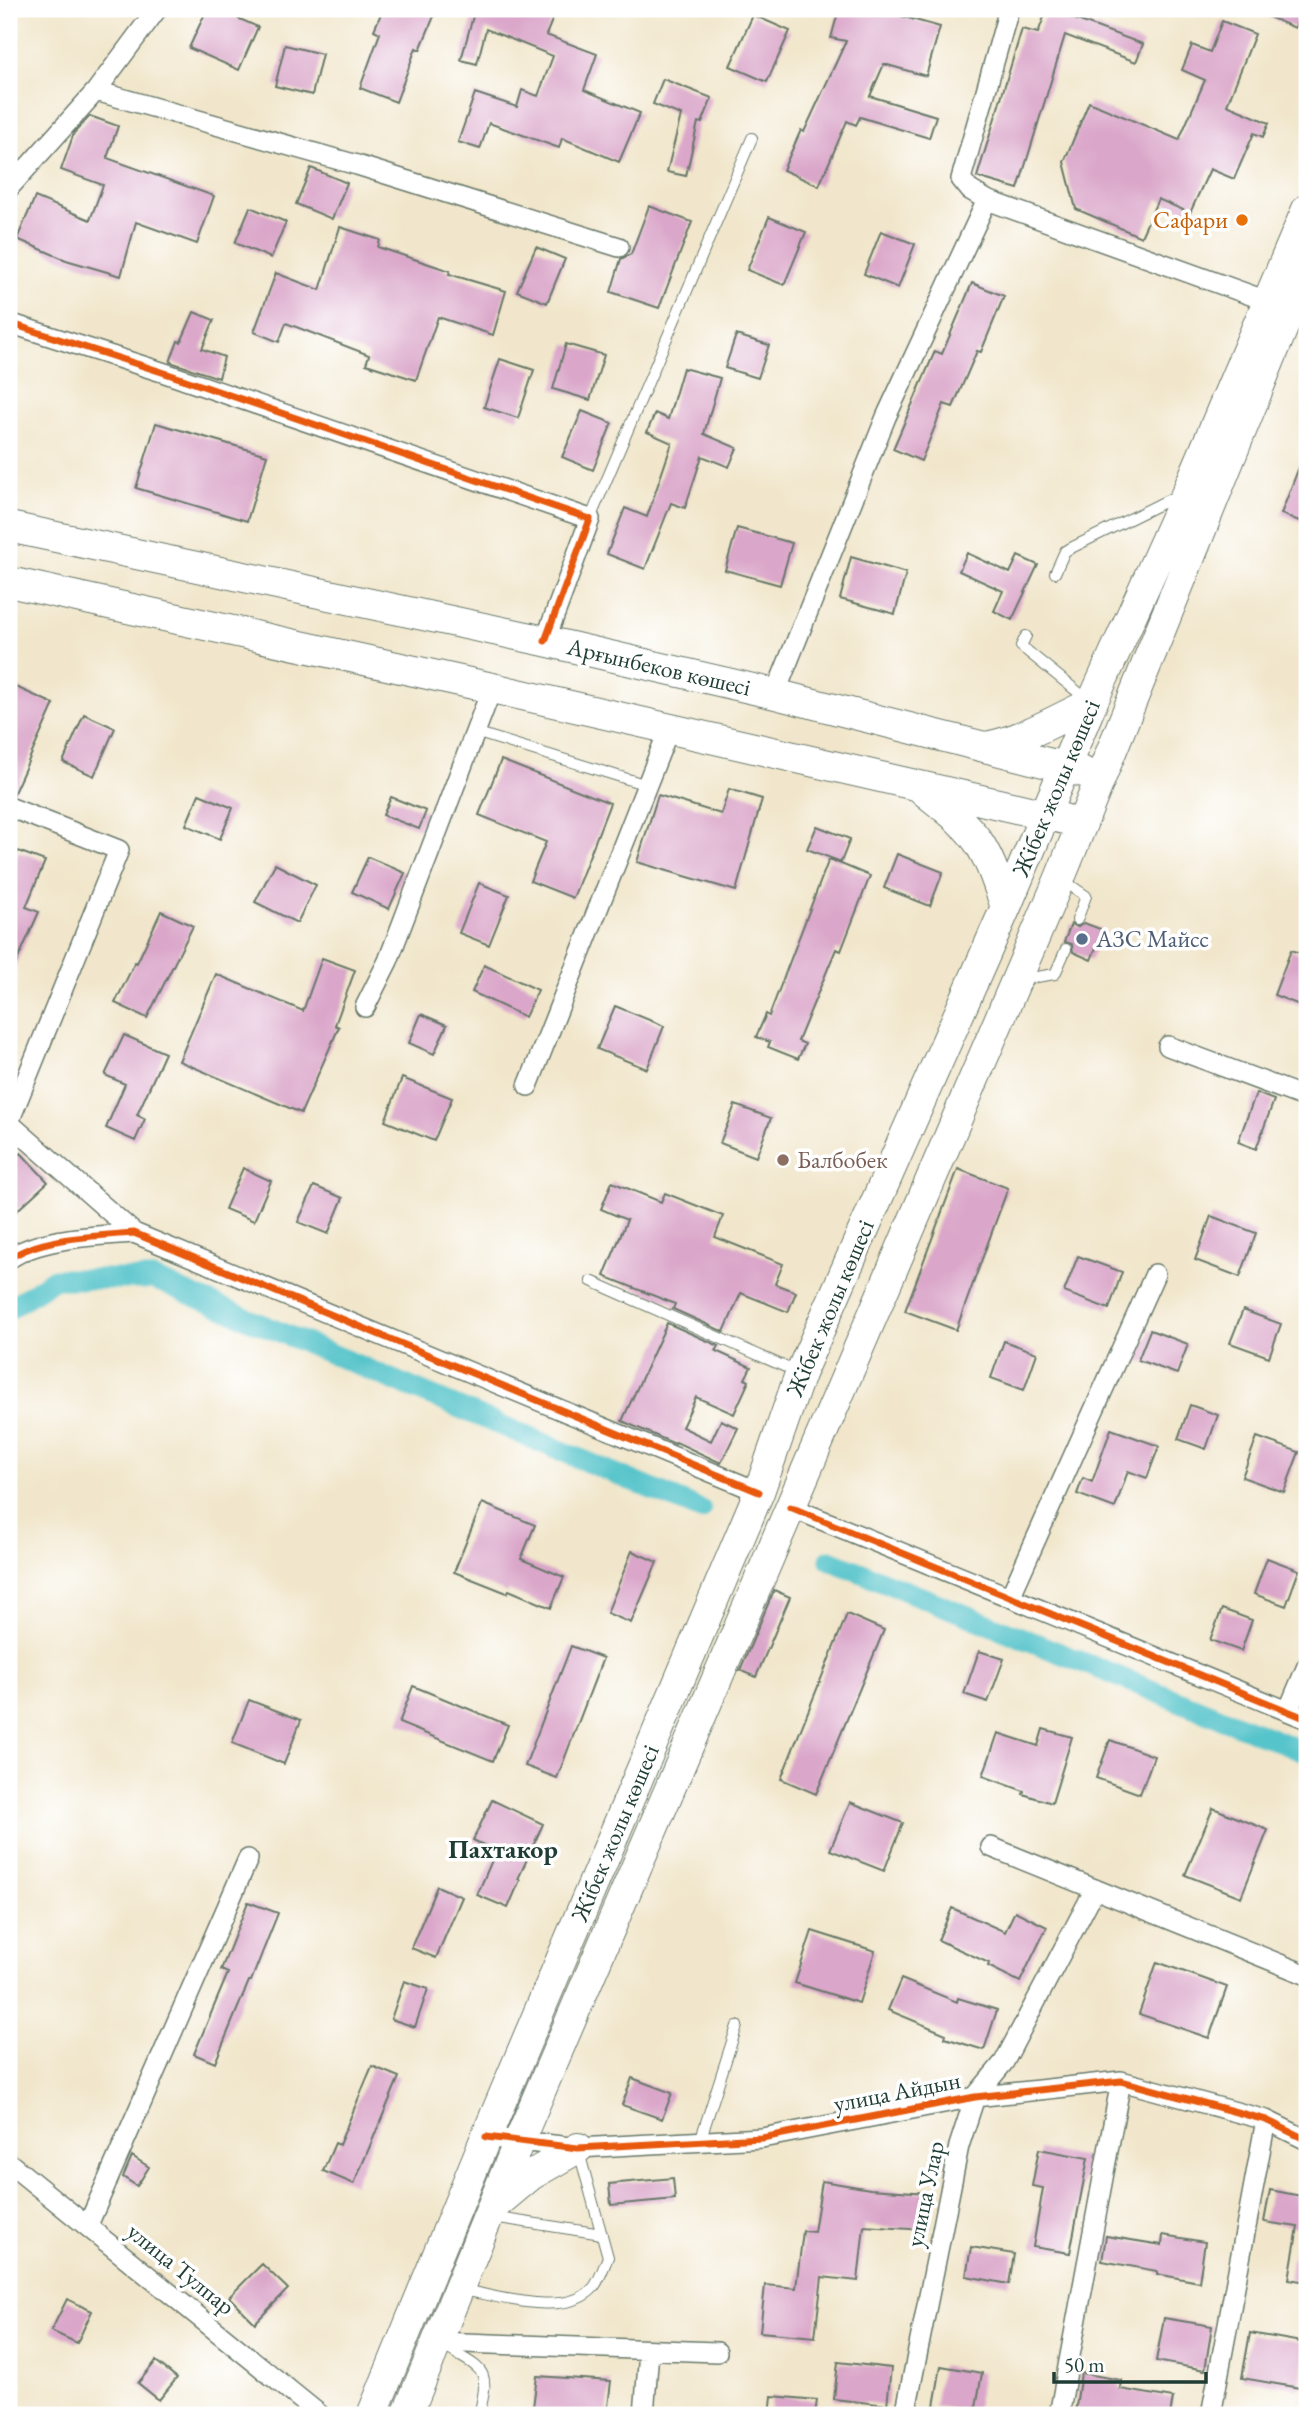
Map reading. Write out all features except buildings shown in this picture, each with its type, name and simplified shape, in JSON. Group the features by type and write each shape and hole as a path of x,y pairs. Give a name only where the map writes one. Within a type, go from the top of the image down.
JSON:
{"main road":[{"name":"Жібек жолы көшесі","path":"407,2415 519,2141 1082,823 1289,303 1307,209"},
{"name":"Жібек жолы көшесі","path":"372,2415 486,2137 759,1492 800,1374 1006,907 1092,703 1188,490 1307,268"},
{"name":"Арғынбеков көшесі","path":"9,527 545,641 775,694 1100,777"},
{"path":"9,582 492,688 1082,823"},
{"path":"985,747 1004,744 1092,703"},
{"path":"918,786 947,809 976,840 992,868 1006,907"},
{"path":"490,2212 531,2175 578,2148"}],"street":[{"path":"12,180 96,91 158,9"},
{"path":"1009,9 961,179 970,190 987,200 1289,303"},
{"path":"96,91 357,165 619,247"},
{"path":"775,694 886,417 987,200"},
{"path":"9,323 165,373 590,519 545,641"},
{"path":"365,1007 388,961 492,688"},
{"path":"528,1086 669,729"},
{"path":"9,807 119,850 9,1123 134,1233 759,1492"},
{"path":"1168,1046 1307,1098"},
{"path":"9,1259 17,1253 67,1238 134,1233"},
{"path":"1010,1597 1155,1274"},
{"path":"790,1507 1307,1719"},
{"path":"1288,1712 1307,1666"},
{"path":"991,1847 1307,1975"},
{"path":"88,2225 248,1859"},
{"name":"улица Улар","path":"905,2415 959,2146 975,2097 1004,2062 1095,1889"},
{"path":"1059,2415 1121,2081"},
{"name":"улица Айдын","path":"486,2137 578,2148 762,2138 975,2097 1121,2081 1266,2120 1307,2140"},
{"path":"1211,2415 1266,2120"},
{"name":"улица Тулпар","path":"9,2163 320,2415"},
{"path":"437,2342 717,2352"},
{"path":"644,2415 649,2351"}],"lane":[{"path":"590,519 752,138"},
{"path":"1055,573 1065,551 1188,490"},
{"path":"1026,636 1021,646 1092,703"},
{"path":"475,732 647,785"},
{"path":"1059,878 1086,896 1077,920"},
{"path":"1016,981 1055,974 1066,949"},
{"path":"591,1281 800,1374"},
{"path":"700,2141 737,2026"},
{"path":"459,2289 536,2304 557,2304 575,2300 594,2287 608,2257 578,2148"},
{"path":"490,2212 602,2234"},
{"path":"437,2342 479,2368 486,2385 479,2415"}],"waterway":[{"path":"9,1309 54,1279 154,1279 701,1510"},
{"path":"830,1560 1307,1753"}],"cycle path":[{"path":"9,323 165,373 590,519 545,641"},
{"path":"9,1259 36,1246 52,1242 134,1233 759,1492"},
{"path":"790,1507 1307,1719"},
{"path":"486,2137 578,2148 762,2138 975,2097 1121,2081 1266,2120 1307,2140"}],"place":[{"name":"Сафари","path":"1242,220"},
{"name":"АЗС Майсс","path":"1082,939"},
{"name":"Балбобек","path":"783,1160"}],"district":[{"name":"Пахтакор","path":"503,1849"}]}
